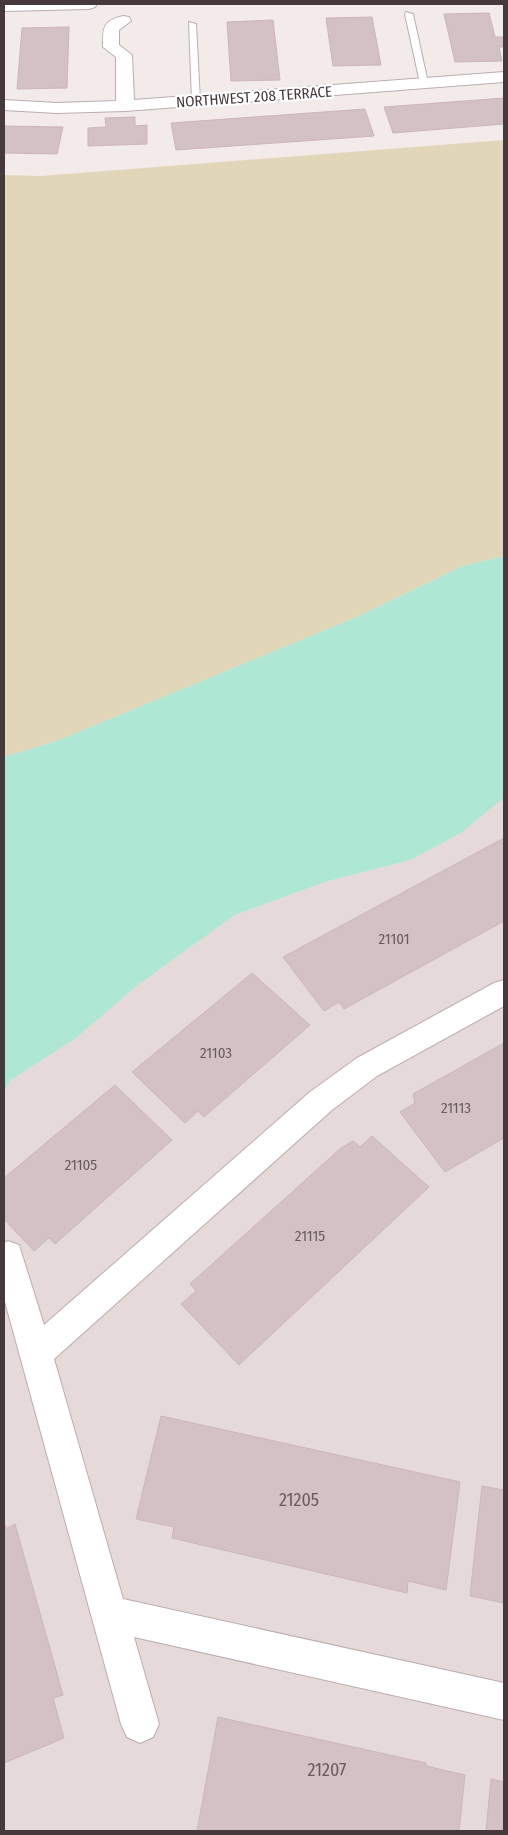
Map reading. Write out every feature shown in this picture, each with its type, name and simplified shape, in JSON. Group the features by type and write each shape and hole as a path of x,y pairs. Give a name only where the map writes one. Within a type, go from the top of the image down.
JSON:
{"street":[{"path":"4,6 89,4"},
{"path":"122,4 129,24 111,28 111,47 130,50 125,106"},
{"name":"NORTHWEST 208 TERRACE","path":"4,105 57,108 125,106 504,77"},
{"path":"36,1354 321,1101 367,1067 504,992"},
{"path":"8,1256 140,1724"},
{"path":"110,1614 504,1702"}],"lane":[{"path":"409,14 424,83"},
{"path":"192,24 196,101"}],"shaded area":[{"path":"504,140 504,556 463,566 357,617 57,741 4,757 4,175 41,176"},
{"path":"504,556 504,798 461,833 411,860 328,881 235,915 138,985 75,1039 11,1080 4,1091 4,757 57,741 357,617 463,566"},
{"path":"504,798 504,1831 4,1831 4,1091 11,1080 75,1039 138,985 235,915 328,881 411,860 461,833"}],"building":[{"path":"489,13 495,37 504,37 504,47 499,47 502,61 455,62 444,14"},
{"path":"372,17 381,65 333,66 326,18"},
{"path":"273,20 280,80 231,81 227,22"},
{"path":"69,27 67,88 17,89 22,28"},
{"path":"504,98 504,124 393,133 384,107"},
{"path":"365,109 374,136 176,150 171,123"},
{"path":"135,117 135,126 147,125 147,144 88,146 88,128 106,127 105,118"},
{"path":"4,126 63,127 57,154 4,153"},
{"path":"504,838 504,921 344,1009 339,1002 324,1011 283,957"},
{"path":"252,973 310,1025 204,1117 198,1111 185,1123 132,1072"},
{"path":"504,1043 504,1138 445,1172 400,1112 415,1103 413,1094"},
{"path":"115,1085 172,1140 55,1244 49,1238 34,1251 4,1219 4,1178"},
{"path":"372,1136 429,1187 239,1365 181,1304 196,1291 190,1284 341,1148 353,1141 360,1147"},
{"path":"161,1416 460,1482 446,1590 408,1581 407,1593 172,1538 174,1527 136,1519"},
{"path":"482,1486 504,1490 504,1603 470,1596"},
{"path":"4,1522 6,1529 15,1524 63,1695 53,1698 64,1738 4,1763"},
{"path":"218,1717 426,1763 426,1766 465,1775 459,1831 197,1831"},
{"path":"491,1779 504,1782 504,1831 486,1831"}]}
